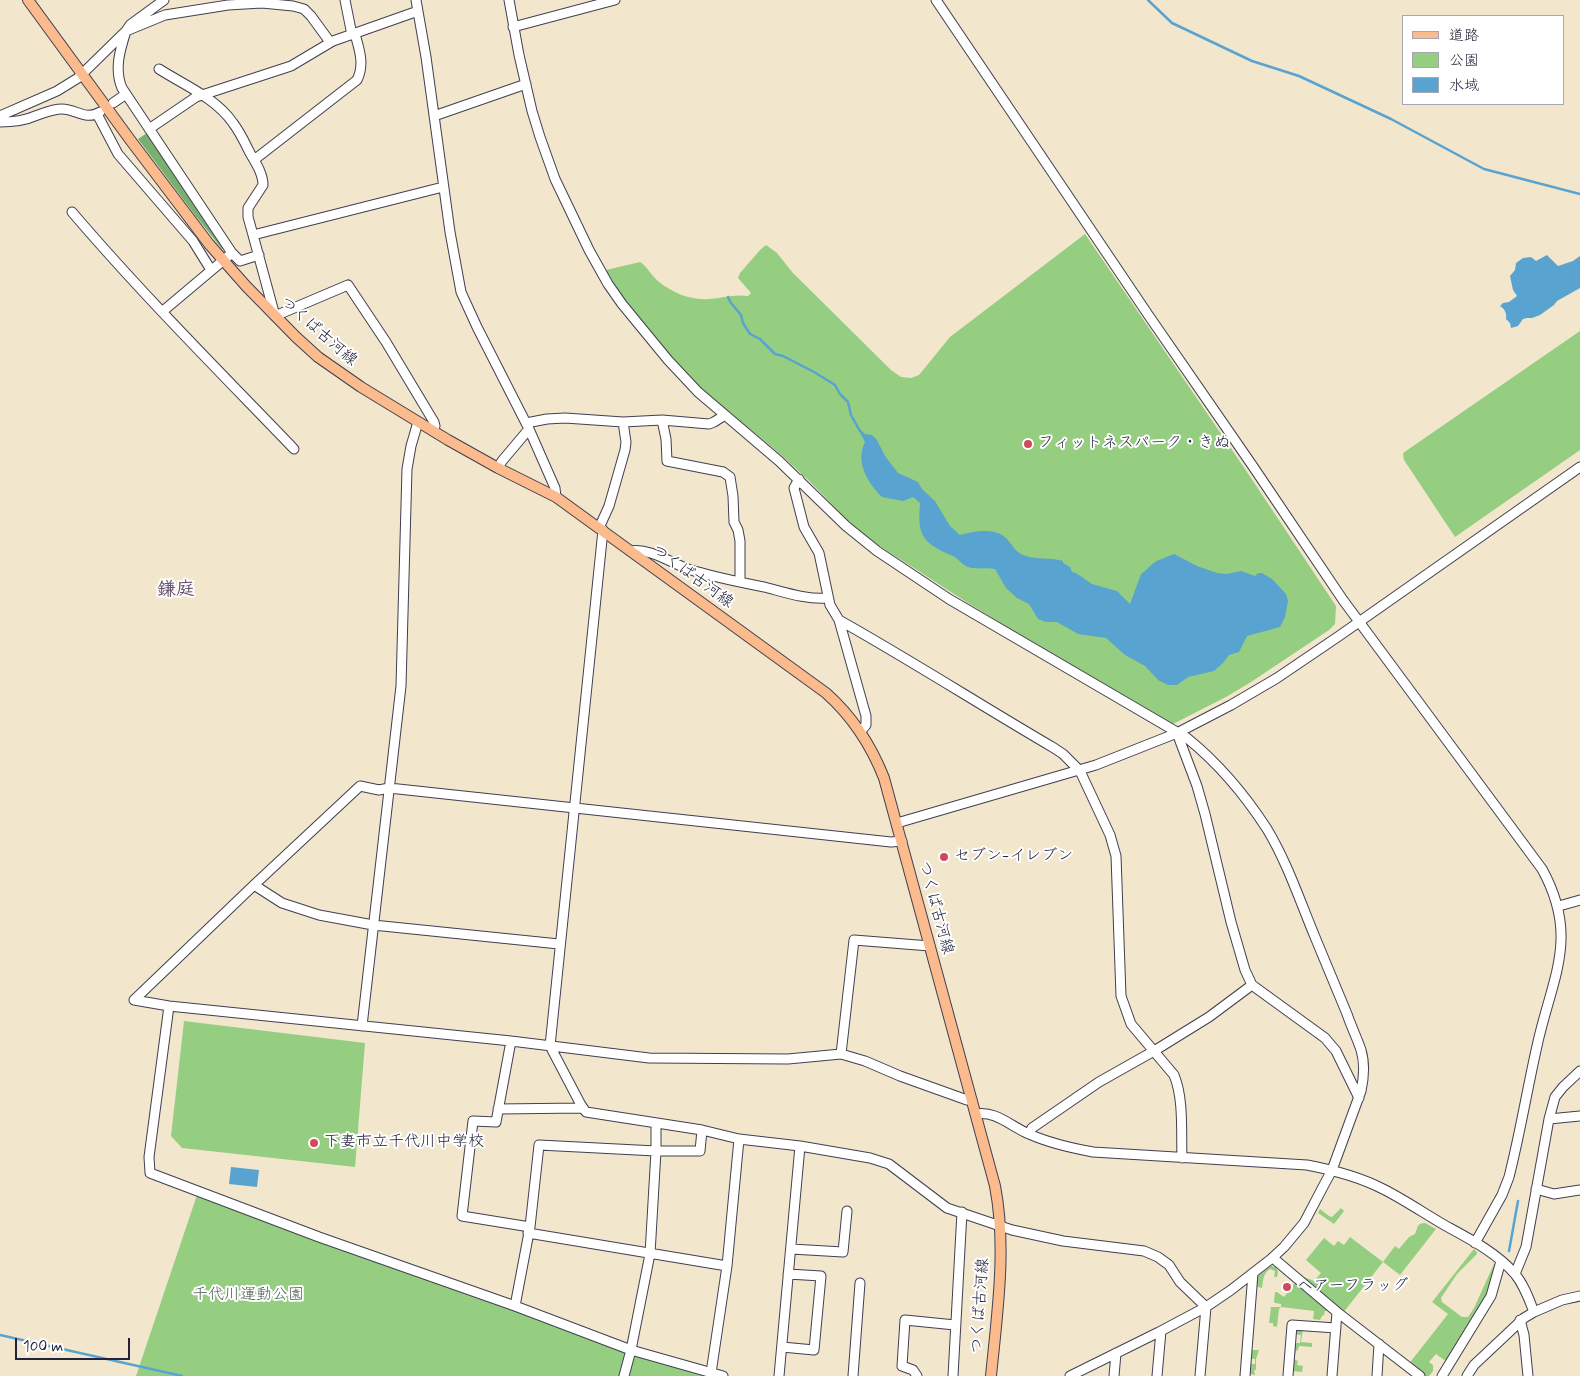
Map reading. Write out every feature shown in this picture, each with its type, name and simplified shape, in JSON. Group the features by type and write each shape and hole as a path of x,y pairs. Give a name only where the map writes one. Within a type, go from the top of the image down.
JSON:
{"main road":[{"name":"つくば古河線","path":"28,0 181,208 224,261 275,316 310,350 337,372 432,431 498,468 556,497 826,693 845,711 861,731 879,765 897,824 995,1186 1000,1225 1000,1267 991,1376"}],"street":[{"path":"0,116 57,91 82,75 130,25 164,0"},
{"path":"254,160 358,80 362,62 345,0"},
{"path":"416,0 443,187 461,292 528,426 555,488 556,497"},
{"path":"509,0 526,84 540,137 555,179 608,284 622,304 668,360 698,392 799,479 846,526 877,552 949,599 1177,733 1195,745 1230,780 1254,810 1276,846 1361,1050 1364,1076 1332,1170 1304,1223 1290,1240 1273,1258 1254,1273 1206,1306 1071,1376"},
{"path":"513,27 615,0"},
{"path":"936,0 1149,316 1359,622 1542,869 1552,886 1560,913 1562,943 1560,962 1537,1044 1514,1158 1502,1195 1475,1243"},
{"path":"259,256 240,261 232,253 126,94 117,72 120,49 126,31 165,15 240,4 262,3 304,9 312,16 330,42"},
{"path":"149,129 201,94 291,66 330,42 418,11"},
{"path":"159,69 201,94 218,107 233,123 262,176 263,185 248,208 248,217 275,316 348,285 386,342 434,422 435,426 432,431"},
{"path":"434,116 526,84"},
{"path":"113,104 126,94"},
{"path":"0,122 24,120 61,109 85,116 99,113 118,154 193,241 211,270"},
{"path":"253,235 443,187"},
{"path":"72,212 96,240 294,449"},
{"path":"163,311 232,253"},
{"path":"498,468 528,426 547,419 565,418 623,422 662,420 709,424 725,415"},
{"path":"662,420 668,461 723,472 730,476 734,522 738,530 740,542 740,582"},
{"path":"362,1026 401,686 407,469 418,422"},
{"path":"623,422 626,442 625,450 601,529 550,1046 582,1108 586,1112 702,1130 739,1139 800,1146 870,1158 889,1164 947,1208 1012,1230 1063,1241 1133,1250 1158,1257 1169,1265 1180,1282 1206,1306"},
{"path":"897,824 1080,771 1177,733 1231,705 1276,678 1359,622 1580,467"},
{"path":"799,479 794,485 794,493 804,527 819,553 828,598 839,620 866,716 866,725 861,731"},
{"path":"630,551 645,551 686,568 740,582 802,596 828,598"},
{"path":"839,620 893,650 1054,748 1080,771 1110,835 1116,856 1121,996 1131,1024 1174,1076 1177,1083 1182,1158"},
{"path":"1177,733 1197,786 1230,922 1245,970 1252,985 1325,1038 1336,1051 1358,1098"},
{"path":"902,841 891,842 389,788 379,790 360,786 134,1000 169,1006 511,1041 649,1058 779,1059 841,1054 865,1061 967,1100 972,1100"},
{"path":"254,885 282,903 319,915 373,925 559,944"},
{"path":"1559,906 1580,900"},
{"path":"841,1054 854,940 930,946"},
{"path":"1029,1134 1032,1128 1083,1092 1209,1018 1252,985"},
{"path":"169,1006 149,1157 150,1173 319,1237 516,1306 631,1350 723,1376"},
{"path":"511,1041 496,1122 473,1121 462,1216 650,1254 727,1266"},
{"path":"1515,1274 1526,1247 1549,1119 1555,1097 1580,1071"},
{"path":"498,1109 582,1108"},
{"path":"976,1114 988,1113 1029,1134 1070,1148 1093,1152 1276,1162 1332,1170 1383,1189 1475,1243 1501,1261 1515,1274 1524,1288 1534,1312"},
{"path":"1549,1119 1580,1116"},
{"path":"624,1376 650,1254 656,1123"},
{"path":"516,1306 529,1230 539,1145 656,1151 700,1151 702,1130"},
{"path":"711,1373 727,1266 739,1139"},
{"path":"779,1376 800,1146"},
{"path":"1536,1189 1554,1194 1580,1190"},
{"path":"791,1250 843,1252 847,1211"},
{"path":"953,1376 962,1212"},
{"path":"1273,1258 1420,1376"},
{"path":"1442,1376 1491,1296 1501,1261"},
{"path":"1245,1376 1254,1273"},
{"path":"782,1347 814,1350 821,1276 788,1274"},
{"path":"853,1376 860,1283"},
{"path":"1467,1376 1474,1365 1520,1320 1562,1300 1580,1296"},
{"path":"1200,1376 1206,1306"},
{"path":"1332,1376 1338,1312"},
{"path":"917,1376 913,1370 902,1366 905,1320 956,1325"},
{"path":"1520,1320 1524,1335 1528,1376"},
{"path":"1288,1376 1292,1325 1336,1328"},
{"path":"1157,1376 1161,1331"},
{"path":"1377,1376 1379,1344"},
{"path":"1114,1376 1116,1353"}],"green space":[{"path":"147,133 225,248 222,249 138,139"},
{"name":"フィットネスパーク・きぬ","path":"1085,234 1336,606 1335,624 1329,630 1251,682 1173,724 975,607 863,534 811,482 720,405 674,362 625,301 606,270 640,262 660,283 683,295 696,299 748,296 751,293 738,278 740,273 766,245 777,253 793,273 891,370 901,377 911,378 919,375 950,337"},
{"path":"1580,331 1580,450 1455,537 1404,460 1403,453"},
{"path":"184,1021 365,1043 355,1167 182,1148 171,1136"},
{"name":"千代川運動公園","path":"198,1192 631,1350 723,1376 136,1376"},
{"path":"1341,1208 1344,1211 1334,1224 1318,1213 1320,1209 1332,1217"},
{"path":"1425,1223 1436,1229 1400,1275 1383,1262 1395,1246 1399,1249 1409,1237 1415,1234 1420,1224"},
{"path":"1350,1237 1383,1262 1343,1313 1302,1279 1304,1277 1314,1281 1321,1273 1306,1260 1324,1238 1334,1246 1338,1241 1344,1245"},
{"path":"1474,1249 1477,1254 1457,1274 1441,1298 1442,1302 1462,1317 1468,1317 1494,1264 1496,1264 1490,1289 1447,1362 1436,1354 1429,1362 1433,1365 1433,1371 1429,1376 1423,1376 1408,1365 1448,1314 1432,1302"},
{"path":"1271,1266 1276,1267 1277,1277 1274,1277 1275,1271 1270,1269 1265,1275 1262,1288 1255,1286 1257,1277"},
{"path":"1297,1280 1334,1311 1325,1311 1320,1320 1313,1319 1314,1311 1281,1307 1281,1304 1274,1302 1275,1292 1284,1297"},
{"path":"1271,1307 1281,1307 1279,1309 1277,1327 1273,1326 1273,1323 1269,1323"},
{"path":"1297,1329 1303,1329 1301,1342 1312,1343 1312,1347 1299,1346 1296,1351 1294,1359 1298,1361 1297,1365 1303,1366 1302,1372 1291,1371 1293,1343 1300,1343 1301,1335 1295,1334"},
{"path":"1251,1350 1259,1350 1256,1359 1256,1370 1254,1370 1255,1375 1247,1373 1248,1364 1255,1364 1255,1359 1251,1359"}],"water":[{"path":"1547,255 1558,266 1573,261 1580,256 1580,288 1557,301 1540,315 1523,319 1518,326 1511,328 1510,323 1506,319 1505,312 1500,306 1517,296 1513,290 1510,276 1515,270 1516,263 1523,258 1531,257 1536,261"},
{"path":"861,430 865,434 872,435 877,440 885,456 898,473 918,482 922,489 935,501 950,526 960,535 978,531 991,531 1002,535 1021,554 1028,557 1063,561 1063,563 1070,567 1072,572 1092,584 1117,591 1130,604 1141,574 1152,564 1174,554 1197,566 1217,573 1227,574 1241,571 1255,576 1258,573 1262,573 1272,579 1286,594 1288,601 1285,617 1280,627 1247,636 1239,652 1229,655 1214,671 1188,677 1177,685 1168,685 1158,680 1145,666 1125,655 1106,638 1078,634 1057,622 1046,622 1038,619 1029,604 1017,598 1006,588 995,569 968,567 955,557 935,547 924,537 921,531 920,503 913,497 903,501 882,497 867,478 861,457 865,442 860,433"},
{"path":"231,1167 259,1170 257,1187 229,1184"}],"waterway":[{"path":"1148,0 1172,23 1252,61 1299,76 1391,119 1484,169 1580,194"},
{"path":"728,297 741,315 743,323 750,334 760,339 775,354 783,356 814,372 835,385 848,402 851,415 860,431"},
{"path":"1509,1251 1518,1201"},
{"path":"0,1335 182,1376"}],"place":[{"name":"フィットネスパーク・きぬ","path":"1028,444"},
{"name":"セブン-イレブン","path":"944,857"},
{"name":"下妻市立千代川中学校","path":"314,1143"},
{"name":"ヘアーフラッグ","path":"1287,1287"}],"district":[{"name":"鎌庭","path":"176,591"}]}
